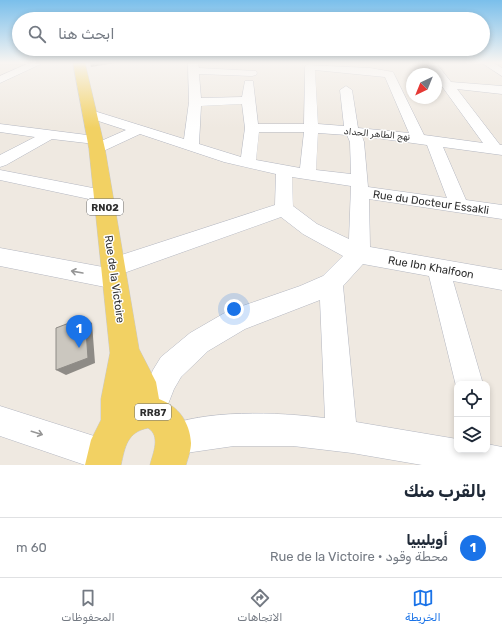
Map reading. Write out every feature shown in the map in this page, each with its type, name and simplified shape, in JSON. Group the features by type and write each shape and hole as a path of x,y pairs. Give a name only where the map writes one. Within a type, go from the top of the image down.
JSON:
{"main road":[{"name":"Rue de la Victoire","path":"84,85 96,144 125,352 118,399 124,433"},
{"name":"RR87","path":"124,433 158,414 165,420 170,428 171,457"}],"street":[{"path":"191,147 195,102 195,85"},
{"path":"248,163 252,128 248,100 250,85"},
{"path":"308,174 311,128 310,85"},
{"path":"396,85 459,206"},
{"path":"447,86 502,90"},
{"path":"447,86 499,149"},
{"path":"0,421 124,433 171,367 199,342 237,320 306,295 331,282 359,254 360,186 357,142 350,125 346,90"},
{"path":"195,102 248,100"},
{"path":"459,100 473,101"},
{"name":"Rue du Docteur Essakli","path":"91,114 191,147 248,163 284,171 308,174 459,206 502,212"},
{"path":"0,128 50,134 96,144 138,130"},
{"name":"نهج الطاهر الحداد","path":"252,128 311,128 425,139 499,149"},
{"path":"0,162 50,134"},
{"path":"0,257 115,273 284,209 284,171"},
{"path":"0,175 103,196"},
{"name":"Rue Ibn Khalfoon","path":"284,209 310,230 359,254 502,280"},
{"path":"438,269 467,381"},
{"path":"331,282 341,434"},
{"path":"171,457 216,431 284,429 341,434 492,458"}],"building":[{"path":"85,317 88,358 56,370 56,328"}],"place":[{"name":"أويليبيا","path":"79,348"}]}
